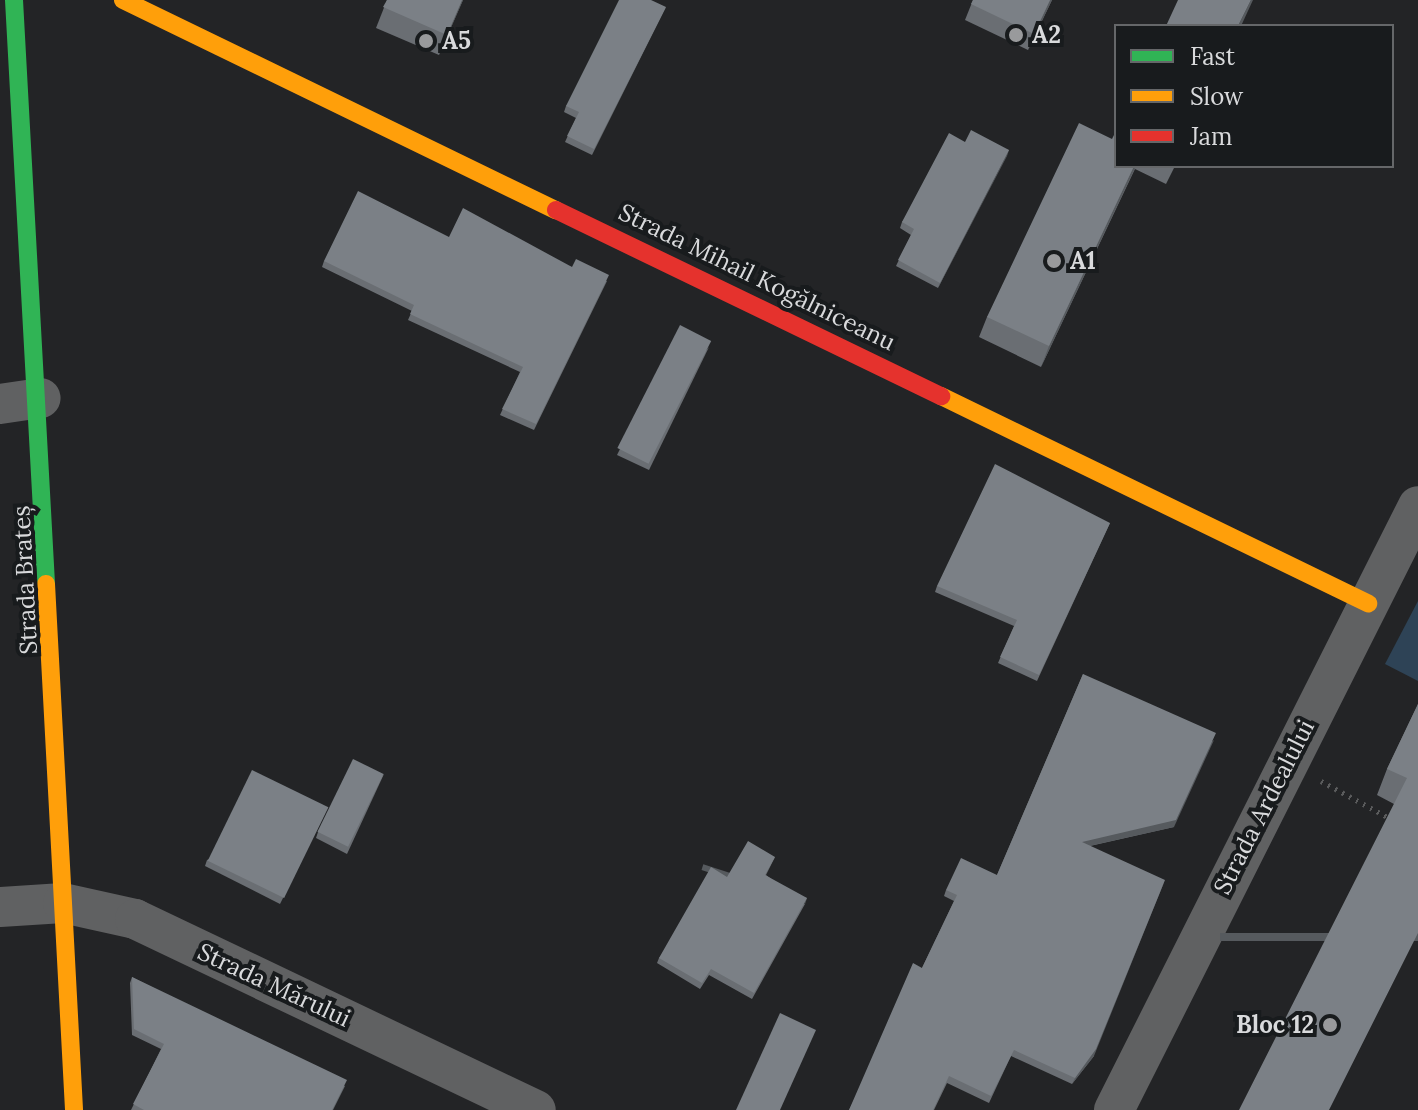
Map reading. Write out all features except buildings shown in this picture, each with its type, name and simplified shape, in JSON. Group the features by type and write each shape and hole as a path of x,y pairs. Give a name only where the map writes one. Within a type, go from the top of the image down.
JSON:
{"street":[{"name":"Strada Brateș","path":"14,0 41,398 74,1110"},
{"name":"Strada Mihail Kogălniceanu","path":"123,0 1368,603"},
{"path":"0,404 41,398"},
{"name":"Strada Ardealului","path":"1114,1110 1285,762 1418,506"},
{"name":"Strada Mărului","path":"0,907 63,903 135,919 536,1110"}],"path":[{"path":"1285,762 1405,826"}],"shaded area":[{"path":"1418,601 1418,681 1385,664"}],"traffic: fast":[{"path":"14,0 46,584"}],"traffic: slow":[{"path":"123,0 556,210"},
{"path":"941,396 1368,603"},
{"path":"46,584 74,1110"}],"traffic: jam":[{"path":"556,210 941,396"}],"place":[{"name":"A2","path":"1016,35"},
{"name":"A5","path":"426,41"},
{"name":"A1","path":"1054,261"},
{"name":"Bloc 12","path":"1330,1025"}]}
